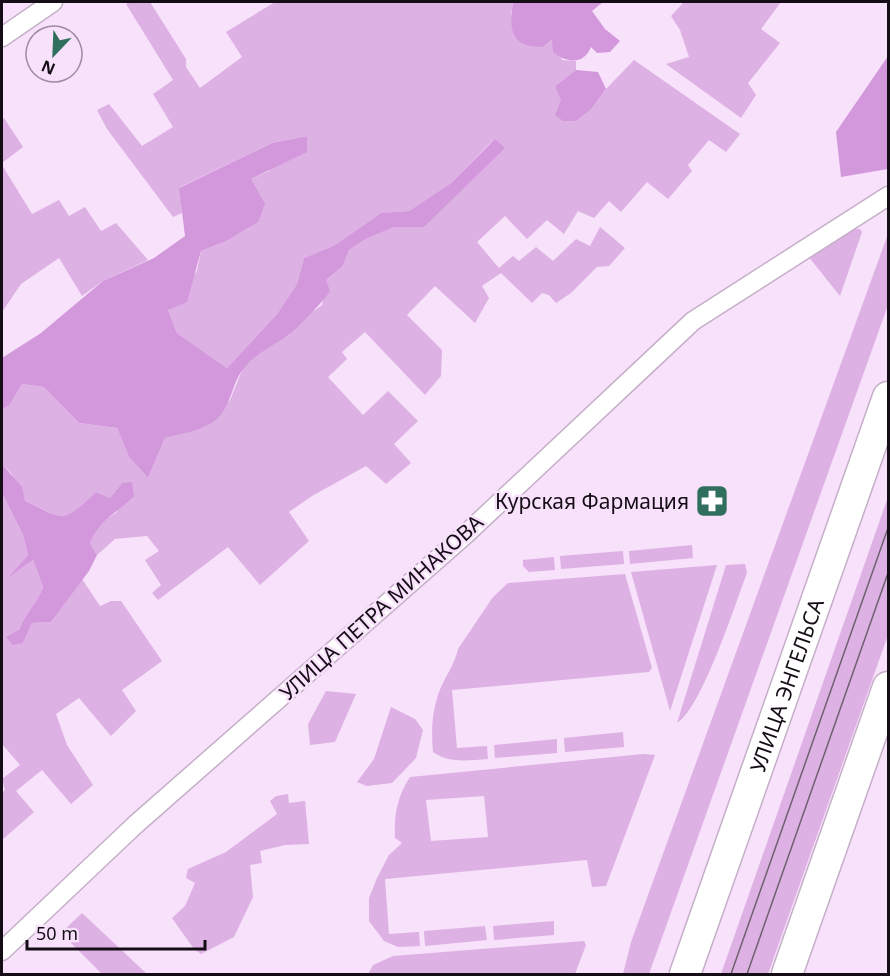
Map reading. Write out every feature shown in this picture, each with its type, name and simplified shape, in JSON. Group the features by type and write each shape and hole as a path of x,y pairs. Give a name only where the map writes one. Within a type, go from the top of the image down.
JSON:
{"main road":[{"name":"УЛИЦА ЭНГЕЛЬСА","path":"686,975 888,397"},
{"path":"787,975 888,687"}],"street":[{"path":"2,37 53,2"},
{"name":"УЛИЦА ПЕТРА МИНАКОВА","path":"2,951 135,825 466,534 693,321 888,196"}],"shaded area":[{"path":"150,2 186,59 186,67 200,88 242,57 226,32 275,2 513,2 511,15 552,39 562,60 576,61 576,70 555,86 592,108 606,89 634,60 740,134 726,152 709,140 688,165 692,171 668,199 647,182 621,212 609,201 594,218 578,211 564,234 547,220 527,239 505,216 477,242 499,268 513,256 519,261 536,247 553,261 576,239 590,246 600,227 625,248 609,266 597,267 571,293 556,303 549,295 542,293 532,303 501,273 482,286 489,298 475,323 435,286 407,315 442,350 441,376 425,395 365,332 342,352 347,359 328,377 363,415 388,391 418,421 394,444 411,463 386,484 366,466 312,496 289,512 309,541 260,585 228,547 158,600 152,593 161,585 145,560 159,551 147,536 115,539 97,555 90,543 96,527 117,512 122,483 110,498 96,492 72,515 59,517 25,501 11,473 2,464 2,409 9,406 22,384 44,387 79,423 117,428 129,457 148,478 165,438 194,430 230,400 243,368 270,345 288,336 304,318 322,305 326,280 343,266 349,250 364,240 394,227 424,227 494,139 451,183 409,211 381,213 335,245 304,258 297,284 277,314 227,368 177,333 168,310 197,271 201,251 224,242 251,179 269,171 307,136 272,143 180,187 182,213 173,217 107,129 97,110 109,104 142,146 173,127 153,94 173,80 126,4"},
{"path":"513,2 603,2 592,11 605,29 620,41 610,52 597,53 591,47 584,57 574,60 563,58 553,52 552,39 543,47 524,44 514,35 512,29"},
{"path":"684,2 781,2 761,29 780,43 748,83 756,95 741,118 666,64 689,57 680,30 671,16"},
{"path":"888,56 888,169 841,177 836,132"},
{"path":"576,70 598,72 606,89 592,108 576,121 563,121 555,115 561,100 555,86"},
{"path":"4,118 23,147 2,163 2,120"},
{"path":"307,136 307,152 251,179 265,204 258,222 224,242 201,251 187,302 168,310 177,333 227,368 277,314 297,284 304,258 335,245 381,213 409,211 451,183 495,139 505,148 424,227 394,227 364,240 349,250 343,266 326,280 330,291 322,302 290,334 259,354 245,367 219,417 196,430 165,438 148,478 129,457 117,428 79,423 44,387 22,384 9,406 2,409 2,358 41,333 103,281 154,258 185,236 179,188 272,143"},
{"path":"2,165 32,214 59,200 69,216 85,207 101,231 116,223 148,260 103,281 82,296 59,258 21,284 2,312"},
{"path":"851,229 860,229 862,232 840,296 808,256"},
{"path":"888,234 888,305 649,974 623,974 631,942"},
{"path":"2,464 22,487 25,501 56,515 63,516 76,510 96,492 110,498 122,483 132,482 134,496 103,523 93,535 90,543 97,555 89,571 51,622 32,623 23,643 13,645 6,637 19,630 43,587 33,560 9,577 28,555 23,535 2,493"},
{"path":"2,493 23,535 28,555 13,574 33,560 43,587 19,630 23,643 32,623 51,622 82,579 100,606 111,601 121,601 162,661 122,690 136,711 111,736 79,698 56,714 67,745 93,785 71,804 42,770 16,791 34,812 2,840 2,793 5,790 2,779 20,765 2,744"},
{"path":"888,497 888,635 768,974 721,974"},
{"path":"692,545 693,558 630,564 629,551"},
{"path":"623,551 624,564 561,569 560,556"},
{"path":"554,557 555,570 529,572 523,566 523,560"},
{"path":"745,564 747,573 717,654 697,698 687,714 677,723 726,565"},
{"path":"717,565 670,711 631,572"},
{"path":"625,574 652,668 649,672 452,690 457,748 487,746 488,759 453,760 433,752 433,719 441,687 458,649 493,597 508,583"},
{"path":"326,691 356,694 335,742 310,745 308,724"},
{"path":"391,707 415,719 423,730 416,758 392,783 367,786 357,782 374,759"},
{"path":"623,732 624,747 565,752 564,738"},
{"path":"557,739 557,753 495,758 494,745"},
{"path":"643,754 655,755 606,886 592,887 587,860 385,879 389,934 419,932 420,946 398,947 384,941 369,921 369,898 389,855 402,843 395,838 395,822 399,799 410,777","holes":["484,796 488,837 431,841 426,800"]},
{"path":"288,794 289,803 305,801 309,844 285,845 260,851 262,863 250,865 253,897 234,937 201,954 194,949 172,918 185,906 195,883 186,878 188,869 226,852 277,814 270,801 276,796"},
{"path":"82,913 147,974 102,974 61,933"},
{"path":"554,921 554,935 494,940 493,926"},
{"path":"485,926 487,940 425,946 424,931"},
{"path":"584,941 586,945 575,974 368,974 373,965 393,956"}],"tram line":[{"path":"731,974 888,528"},
{"path":"747,974 888,573"}],"place":[{"name":"Курская Фармация","path":"712,501"}]}
